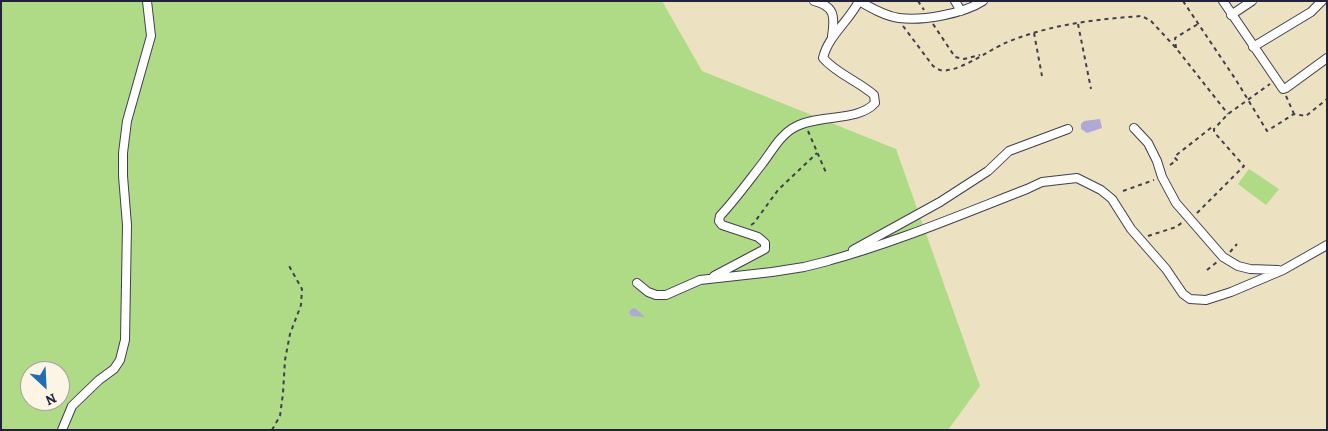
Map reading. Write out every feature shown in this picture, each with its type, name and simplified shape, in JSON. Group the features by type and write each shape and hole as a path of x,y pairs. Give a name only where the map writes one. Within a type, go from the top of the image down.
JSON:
{"street":[{"path":"62,430 66,416 72,406 99,380 114,369 120,360 125,340 127,225 123,153 127,121 151,36 147,1"},
{"path":"814,1 829,8 833,14 835,21 832,38"},
{"path":"710,278 765,249 765,243 758,237 722,225 719,221 720,216 782,137 795,127 818,119 859,114 869,111 875,104 874,95 865,87 829,65 823,58 832,38 848,19 859,1 897,18 944,16 970,8 983,1"},
{"path":"955,1 961,11"},
{"path":"1223,1 1282,89 1327,58"},
{"path":"1231,15 1252,1"},
{"path":"1253,47 1311,12 1322,1"},
{"path":"1134,128 1148,142 1162,177 1176,203 1223,256 1238,266 1250,269 1283,270"},
{"path":"824,262 859,247 940,202 988,171 1009,151 1068,129"},
{"path":"637,283 648,292 656,295 666,295 700,280 772,272 824,262 856,254 1042,182 1077,178 1096,187 1112,198 1131,229 1166,269 1183,294 1190,299 1212,299 1283,270 1327,245"}],"path":[{"path":"918,1 955,58 964,59 983,55"},
{"path":"1183,1 1267,131 1294,114 1306,116 1327,99"},
{"path":"897,18 933,66 940,70 957,68 1018,38 1034,33 1078,24 1142,16 1150,20 1176,48 1228,114"},
{"path":"1078,24 1091,89"},
{"path":"1176,48 1175,38 1198,24"},
{"path":"1034,33 1042,76"},
{"path":"1170,165 1177,160 1174,156 1212,127 1214,129 1228,114 1276,79"},
{"path":"1282,89 1294,114"},
{"path":"805,124 827,175"},
{"path":"1148,236 1190,219 1244,166 1214,132 1214,129"},
{"path":"740,230 754,223 778,190 817,153"},
{"path":"1123,191 1162,177"},
{"path":"1208,270 1223,256"},
{"path":"272,430 280,416 285,360 290,334 302,305 302,288 288,264"}],"green space":[{"path":"1,1 662,1 702,71 896,149 980,386 948,430 1,430"},
{"path":"1249,169 1279,189 1266,205 1238,184"}],"building":[{"path":"1100,119 1102,128 1087,133 1081,129 1081,124 1084,121"},
{"path":"633,308 645,317 631,316 629,312"}]}
